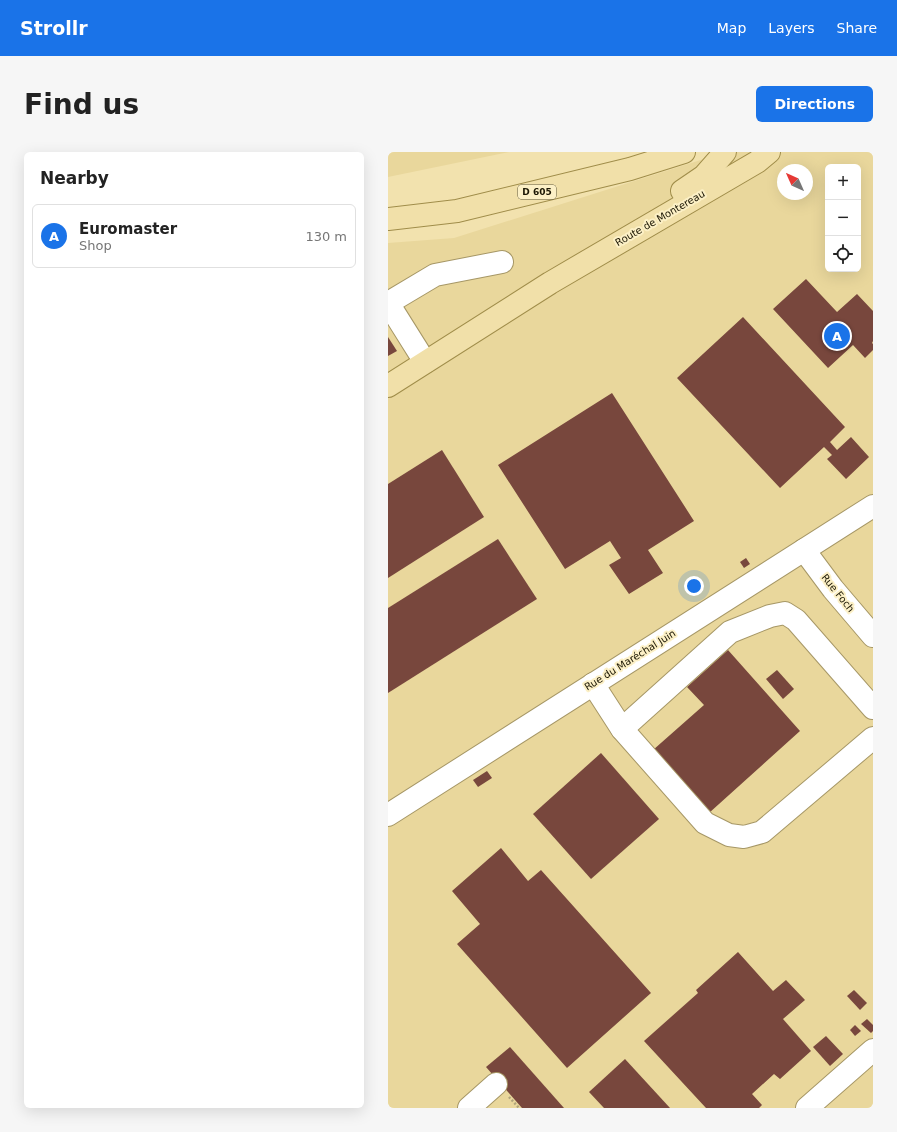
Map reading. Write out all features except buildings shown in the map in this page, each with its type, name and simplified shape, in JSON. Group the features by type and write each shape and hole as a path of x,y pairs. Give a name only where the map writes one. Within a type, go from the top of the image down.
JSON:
{"main road":[{"name":"D 605","path":"388,219 457,211 630,169 684,152"},
{"name":"Route de Montereau","path":"550,283 704,176 725,152"},
{"name":"Route de Montereau","path":"388,386 550,283 757,162 769,152"}],"street":[{"path":"425,362 388,303 435,275 502,262"},
{"name":"Rue du Maréchal Juin","path":"388,815 873,506"},
{"name":"Rue Foch","path":"804,550 833,589 873,636"},
{"path":"622,729 730,632 770,616 785,613 796,620 873,708"},
{"path":"593,684 622,729 705,823 729,835 744,837 762,832 873,738"},
{"path":"807,1108 873,1050"},
{"path":"469,1108 496,1084"}],"shaded area":[{"path":"388,152 509,152 388,177"},
{"path":"719,152 873,152 873,1108 388,1108 388,243 454,238 707,158"}],"place":[{"name":"Euromaster","path":"837,336"}]}
